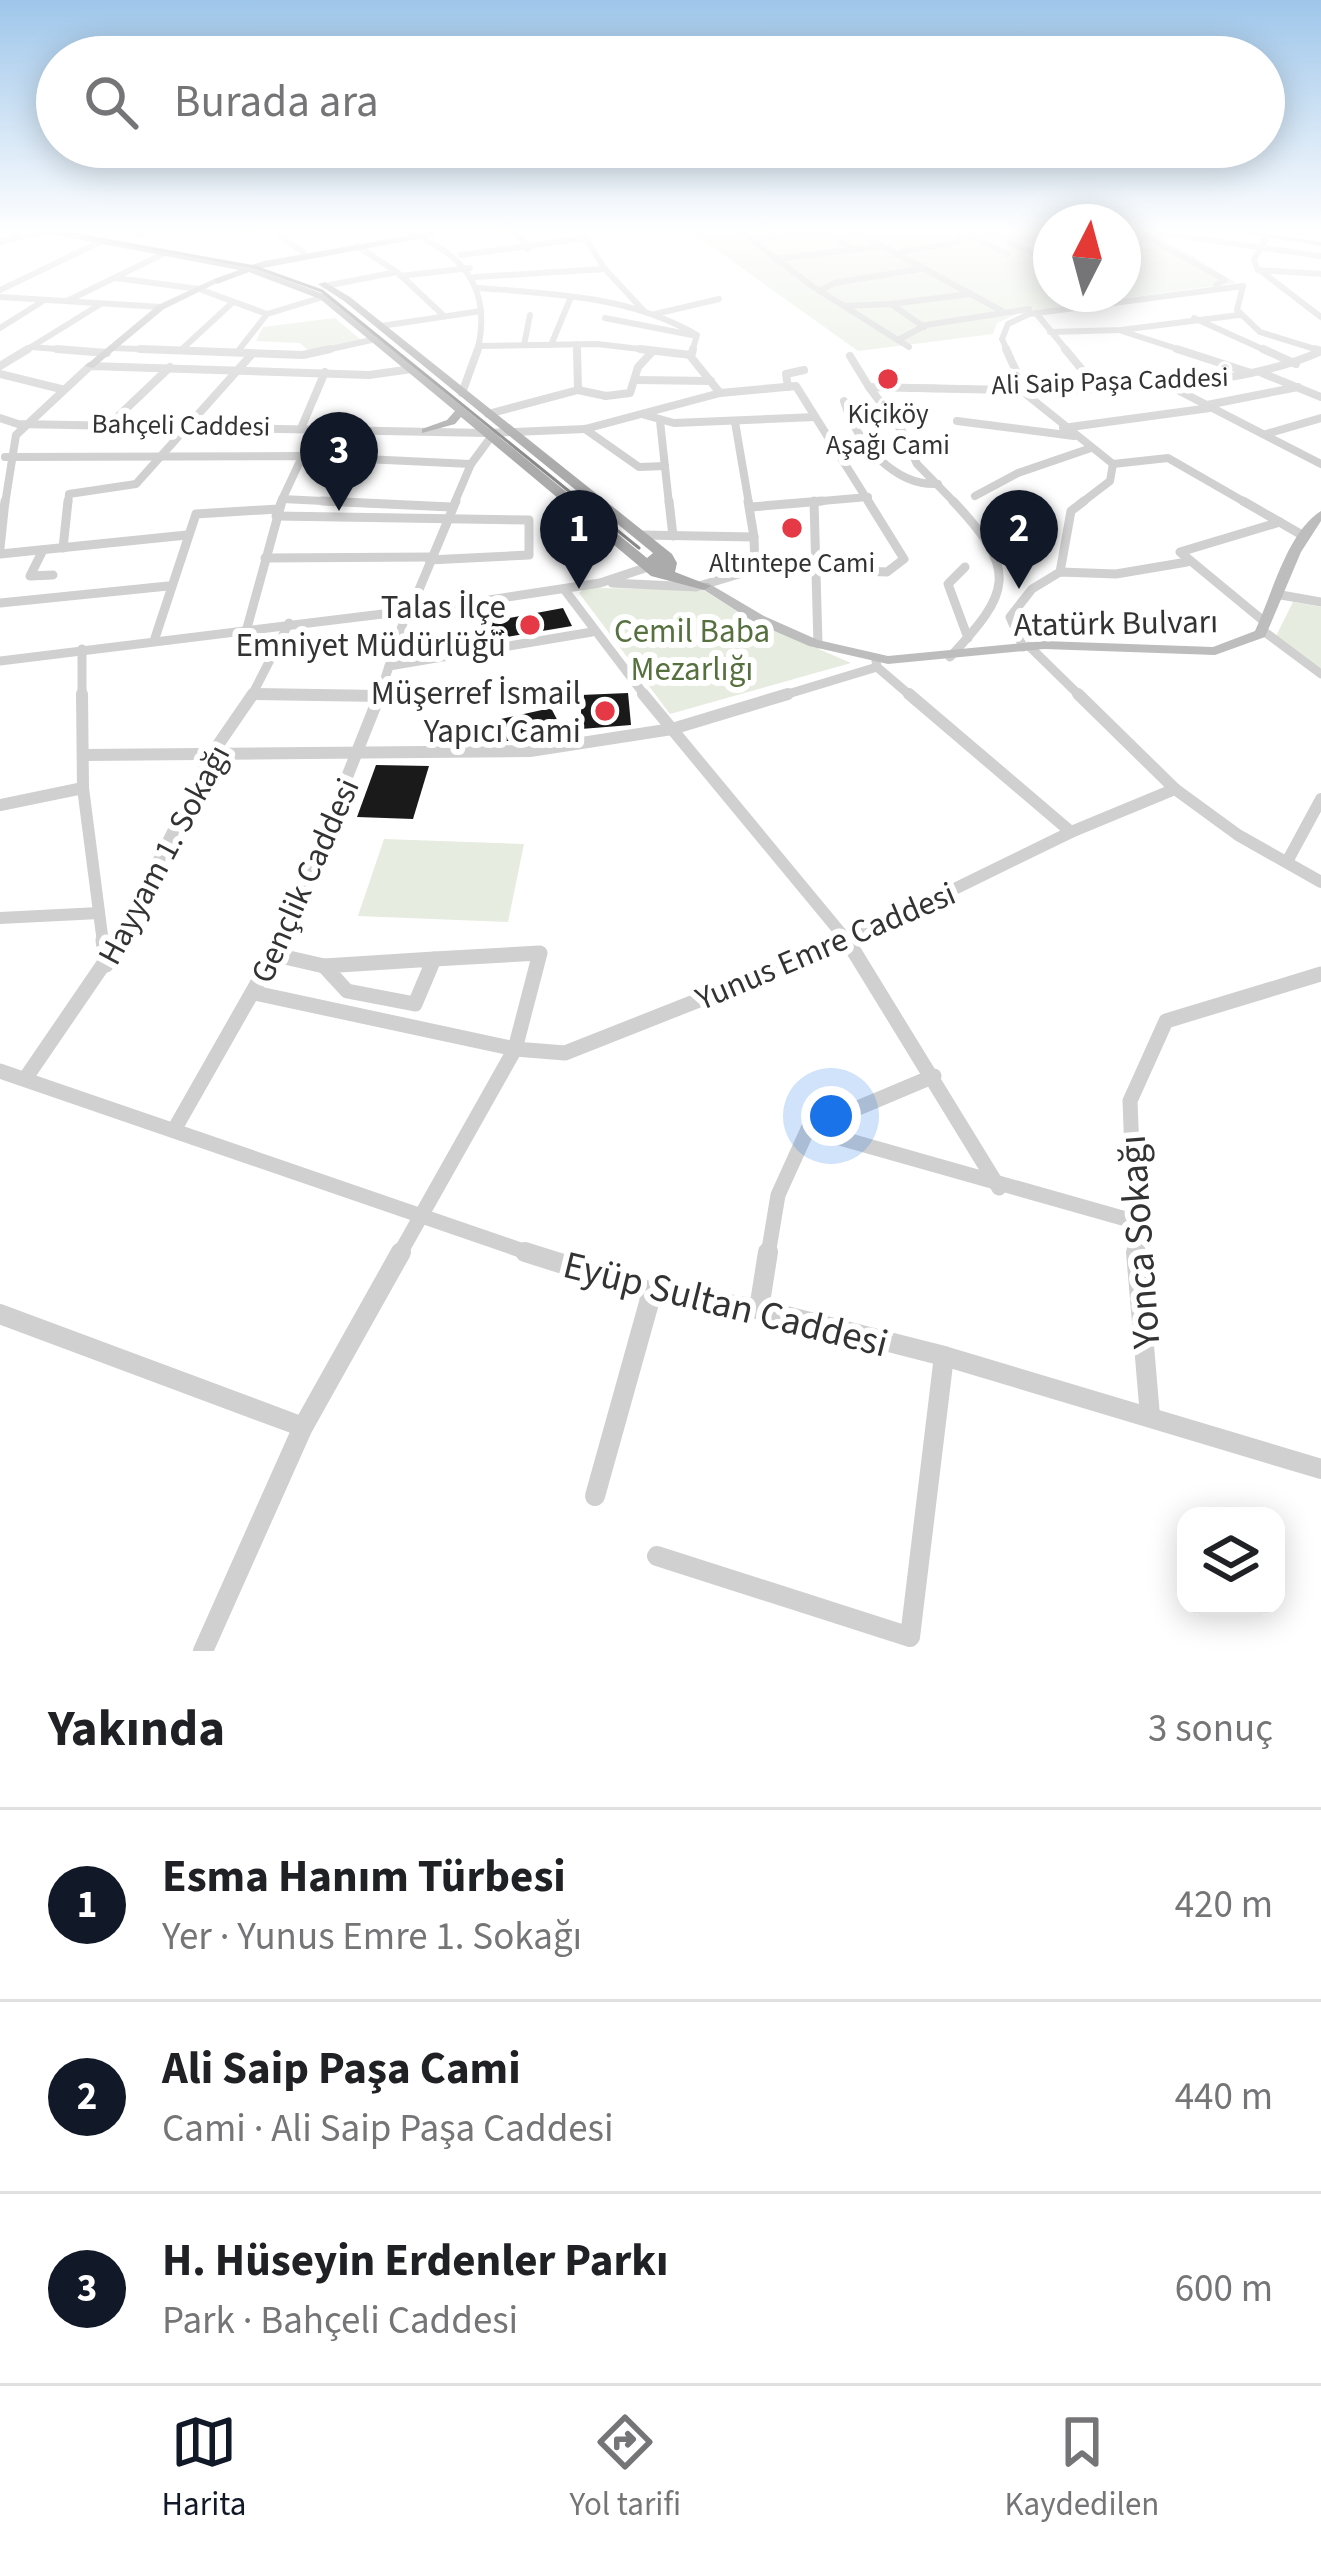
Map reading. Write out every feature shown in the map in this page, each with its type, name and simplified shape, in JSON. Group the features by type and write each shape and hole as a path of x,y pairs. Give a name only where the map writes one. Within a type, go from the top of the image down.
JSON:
{"main road":[{"path":"90,366 160,308"},
{"name":"Atatürk Bulvarı","path":"345,308 463,393 642,535 659,567"},
{"name":"Atatürk Bulvarı","path":"378,333 489,435 635,552 759,619 876,663 1026,646 1203,652 1243,645 1264,627 1281,595 1301,536 1321,514"},
{"path":"426,431 451,422 462,410"}],"street":[{"path":"0,328 32,308"},
{"path":"0,370 94,308"},
{"path":"111,424 227,308"},
{"path":"250,308 267,314"},
{"path":"238,351 267,314 282,308"},
{"path":"435,308 442,314"},
{"path":"551,345 564,308"},
{"path":"597,344 608,308"},
{"path":"629,308 654,314 697,336"},
{"path":"641,308 644,311"},
{"path":"654,314 680,308"},
{"path":"846,308 908,347"},
{"path":"896,308 924,327"},
{"path":"1000,308 1007,312"},
{"path":"1000,308 1007,312"},
{"path":"898,340 924,327 1033,308"},
{"path":"1074,308 1013,320 1002,332 1020,383 1063,428 1113,464 1168,458 1301,536 1321,541"},
{"path":"1239,315 1240,308"},
{"path":"31,347 303,355 442,314 481,311 478,346 463,393"},
{"path":"1036,313 1093,383"},
{"path":"524,345 530,315"},
{"path":"1050,332 1121,330 1239,315 1260,332 1321,351"},
{"path":"605,318 697,336"},
{"path":"1192,318 1321,368"},
{"path":"1121,330 1321,397"},
{"path":"691,355 697,336"},
{"path":"577,344 578,390"},
{"path":"478,346 597,344 691,355 720,393"},
{"path":"488,414 578,390 623,395 638,380 638,367 653,351"},
{"path":"1299,363 1321,351"},
{"path":"63,548 69,494 136,484 252,354"},
{"path":"297,370 303,355"},
{"path":"850,356 878,407 904,434 914,459 988,539 1000,566 990,612 950,657"},
{"name":"Ali Saip Paşa Caddesi","path":"869,387 1163,382 1258,373 1299,363"},
{"path":"187,536 0,551 5,457 18,424 90,366 325,372 412,369"},
{"path":"0,370 61,389"},
{"path":"611,581 704,586 755,568 887,572 902,565 901,550 785,374 804,370"},
{"path":"302,426 325,372"},
{"path":"638,380 710,382"},
{"path":"1163,382 1321,465"},
{"name":"Bahçeli Caddesi","path":"0,418 18,424 302,426 489,435 585,428 720,393 792,387"},
{"path":"1063,428 1298,387"},
{"path":"844,401 848,418 877,458 893,472 906,474 914,485 938,484"},
{"path":"644,415 660,421 735,422 815,417"},
{"path":"1265,434 1321,418"},
{"path":"660,421 673,536"},
{"path":"957,421 1074,436"},
{"path":"735,422 751,506 755,568"},
{"path":"247,628 278,508 316,427"},
{"path":"585,428 639,467 665,466"},
{"path":"418,607 445,520 489,435"},
{"path":"975,496 1014,474 1091,448"},
{"path":"5,457 301,456 470,464"},
{"path":"1060,572 1071,511 1110,481 1113,464"},
{"path":"751,506 868,497"},
{"path":"814,502 818,644"},
{"path":"155,638 168,586 196,514 278,508 451,507"},
{"path":"266,558 529,555 529,520 445,520 278,508"},
{"path":"1280,522 1183,548 1186,562 1321,674"},
{"path":"642,535 754,537"},
{"path":"43,550 30,576 53,575"},
{"path":"611,581 635,552"},
{"path":"1186,562 1116,574 1060,572 1032,589 1010,616 1026,646 1174,789 1238,835 1321,882"},
{"path":"0,661 155,638 402,614 418,607 611,581 659,567"},
{"path":"964,567 948,584 956,592 968,638"},
{"path":"0,603 168,586"},
{"path":"565,589 592,632 848,941 1000,1188"},
{"path":"1281,595 1321,602"},
{"name":"Gençlik Caddesi","path":"174,1130 276,955 359,757 402,614"},
{"name":"Hayyam 1. Sokağı","path":"25,1079 106,966 211,755 253,694 289,623"},
{"path":"389,666 592,632"},
{"path":"82,650 83,788 106,966"},
{"path":"85,755 359,757 530,751 672,728 876,663 1072,832"},
{"path":"253,694 380,696"},
{"path":"0,806 83,788"},
{"name":"Yunus Emre Caddesi","path":"254,993 515,1049 565,1053 848,941 1072,832 1174,789"},
{"path":"1288,860 1321,799"},
{"path":"0,918 99,914"},
{"path":"203,1651 303,1427 515,1049 540,953 324,966 276,955"},
{"path":"324,966 347,991 416,1004 434,959"},
{"name":"Yonca Sokağı","path":"1150,1416 1133,1221 1130,1101 1166,1022 1321,974"},
{"name":"Eyüp Sultan Caddesi","path":"1,1074 174,1130 420,1220 652,1292 759,1309 944,1356 1321,1469"},
{"path":"759,1309 778,1195 808,1129 934,1076"},
{"path":"808,1129 1000,1188 1133,1221"},
{"path":"595,1496 652,1292"},
{"path":"0,1314 303,1427"},
{"path":"658,1556 910,1637 944,1356"}],"green space":[{"path":"798,308 1033,308 997,323 993,334 858,351"},
{"path":"335,318 361,340 309,351 300,343 256,341 263,327"},
{"name":"Cemil Baba Mezarlığı","path":"585,588 702,589 749,619 851,663 670,714 579,593"},
{"path":"1293,602 1321,607 1321,668 1315,670 1276,636"},
{"path":"384,839 524,844 508,922 358,916"}],"building":[{"name":"Talas İlçe Emniyet Müdürlüğü","path":"563,608 572,626 494,639 487,622"},
{"name":"Müşerref İsmail Yapıcı Cami","path":"628,693 631,725 581,729 581,695"},
{"path":"551,708 562,729 511,741 450,741 446,731"},
{"path":"376,765 429,766 413,819 357,817"}],"tram line":[{"path":"343,308 639,548"}],"place":[{"name":"Kiçiköy Aşağı Cami","path":"888,379"},
{"name":"H. Hüseyin Erdenler Parkı","path":"339,511"},
{"name":"Altıntepe Cami","path":"792,528"},
{"name":"Esma Hanım Türbesi","path":"579,589"},
{"name":"Ali Saip Paşa Cami","path":"1019,589"},
{"name":"Talas İlçe Emniyet Müdürlüğü","path":"530,625"},
{"name":"Müşerref İsmail Yapıcı Cami","path":"605,711"}]}
